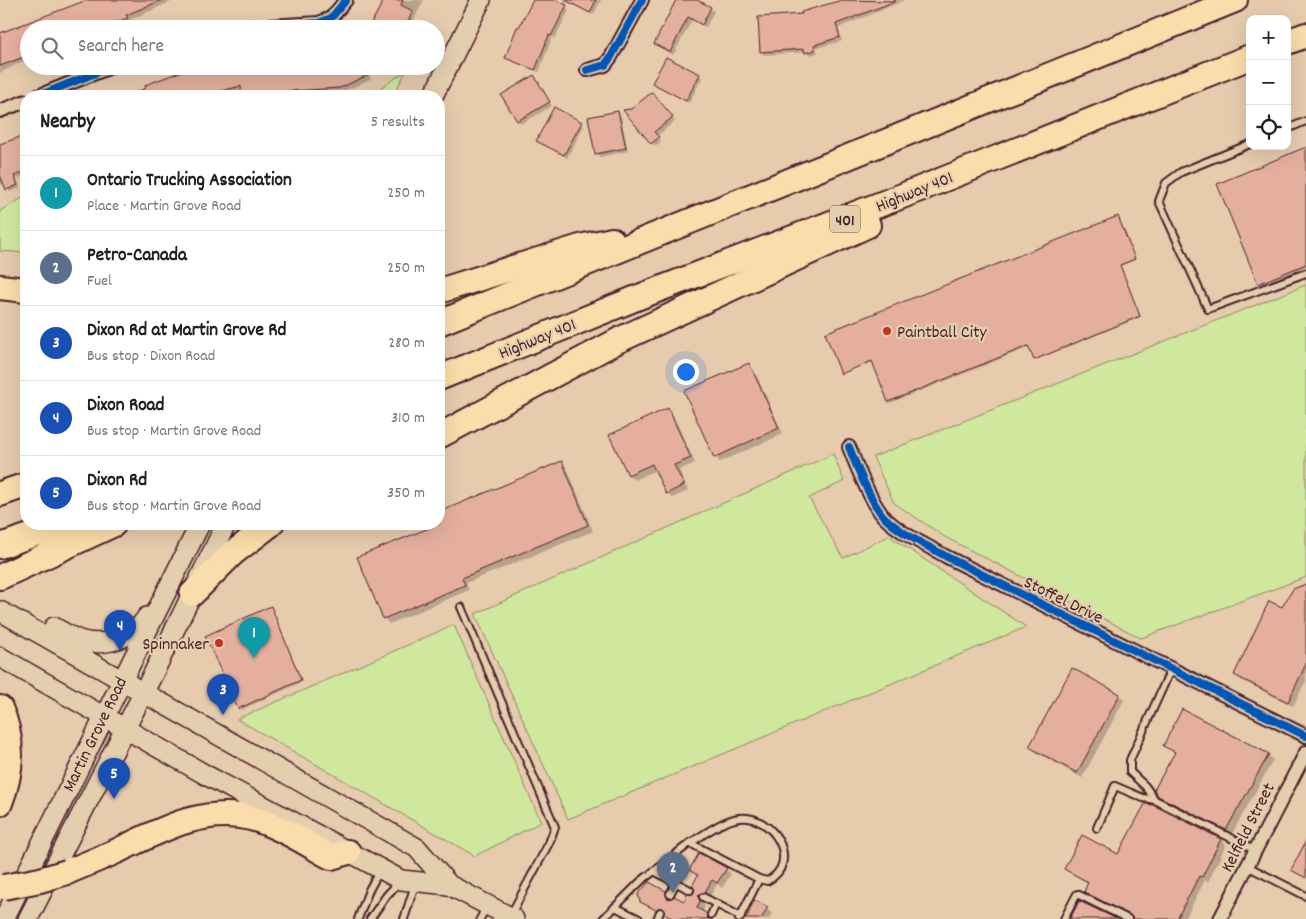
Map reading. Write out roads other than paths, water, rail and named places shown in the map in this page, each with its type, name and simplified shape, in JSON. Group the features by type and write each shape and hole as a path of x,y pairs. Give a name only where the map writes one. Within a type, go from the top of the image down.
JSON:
{"highway":[{"path":"445,321 1236,0"},
{"path":"1291,41 1306,35"},
{"name":"Highway 401","path":"445,376 639,297 782,244 1246,59"},
{"path":"445,433 619,340 937,194 1030,145"},
{"path":"445,289 580,247 677,226"},
{"path":"0,287 20,289"},
{"path":"0,494 20,487"},
{"path":"0,546 47,530"},
{"path":"0,577 101,530"},
{"path":"192,594 233,553 263,530"},
{"path":"0,708 8,735 11,762 6,789 0,803"},
{"path":"2,887 40,880 67,872 172,825 190,819 221,814 262,821 330,857 348,852"}],"main road":[{"path":"445,72 481,0"},
{"path":"436,90 444,75"},
{"name":"Martin Grove Road","path":"4,919 103,716 197,530"},
{"name":"Martin Grove Road","path":"28,919 144,693 223,530"},
{"path":"0,605 8,602 84,642 103,642 122,637 142,625 157,599 164,595"},
{"path":"0,611 417,848 449,885 484,912 512,918"},
{"path":"0,657 380,869 409,881 449,885"}],"street":[{"path":"326,20 331,18 346,0"},
{"path":"587,70 605,65 611,58 642,0"},
{"path":"53,90 90,75"},
{"path":"0,111 20,103"},
{"name":"Stoffel Drive","path":"848,446 857,469 884,516 901,531 947,557 1306,736"},
{"name":"Kelfield Street","path":"1220,919 1306,752"}],"lane":[{"path":"1291,127 1306,121"},
{"path":"1246,146 1181,172 1166,183 1159,200 1208,309 1306,272"},
{"path":"461,607 555,828 512,918"},
{"path":"1155,800 1130,772 1130,760 1171,669"},
{"path":"1097,828 1115,786 1143,798 1155,800 1255,850"},
{"path":"602,919 654,871 690,843 727,821 749,818 760,820 778,838 784,856 782,866 774,877 767,881 759,879 690,843"},
{"path":"1247,866 1306,896"},
{"path":"358,919 369,890 380,869"},
{"path":"654,871 690,890"},
{"path":"703,897 740,918 759,879"},
{"path":"370,919 387,895 409,881"},
{"path":"404,919 409,881"},
{"path":"670,894 676,883"},
{"path":"1064,919 1077,894 1128,919"},
{"path":"710,915 716,904"},
{"path":"615,906 639,919"},
{"path":"657,919 660,912"}],"place":[{"name":"Paintball City","path":"887,331"},
{"name":"Spinnaker","path":"219,643"},
{"name":"Dixon Road","path":"120,651"},
{"name":"Ontario Trucking Association","path":"254,658"},
{"name":"Dixon Rd at Martin Grove Rd","path":"223,715"},
{"name":"Dixon Rd","path":"114,799"},
{"name":"Petro-Canada","path":"673,893"}]}
